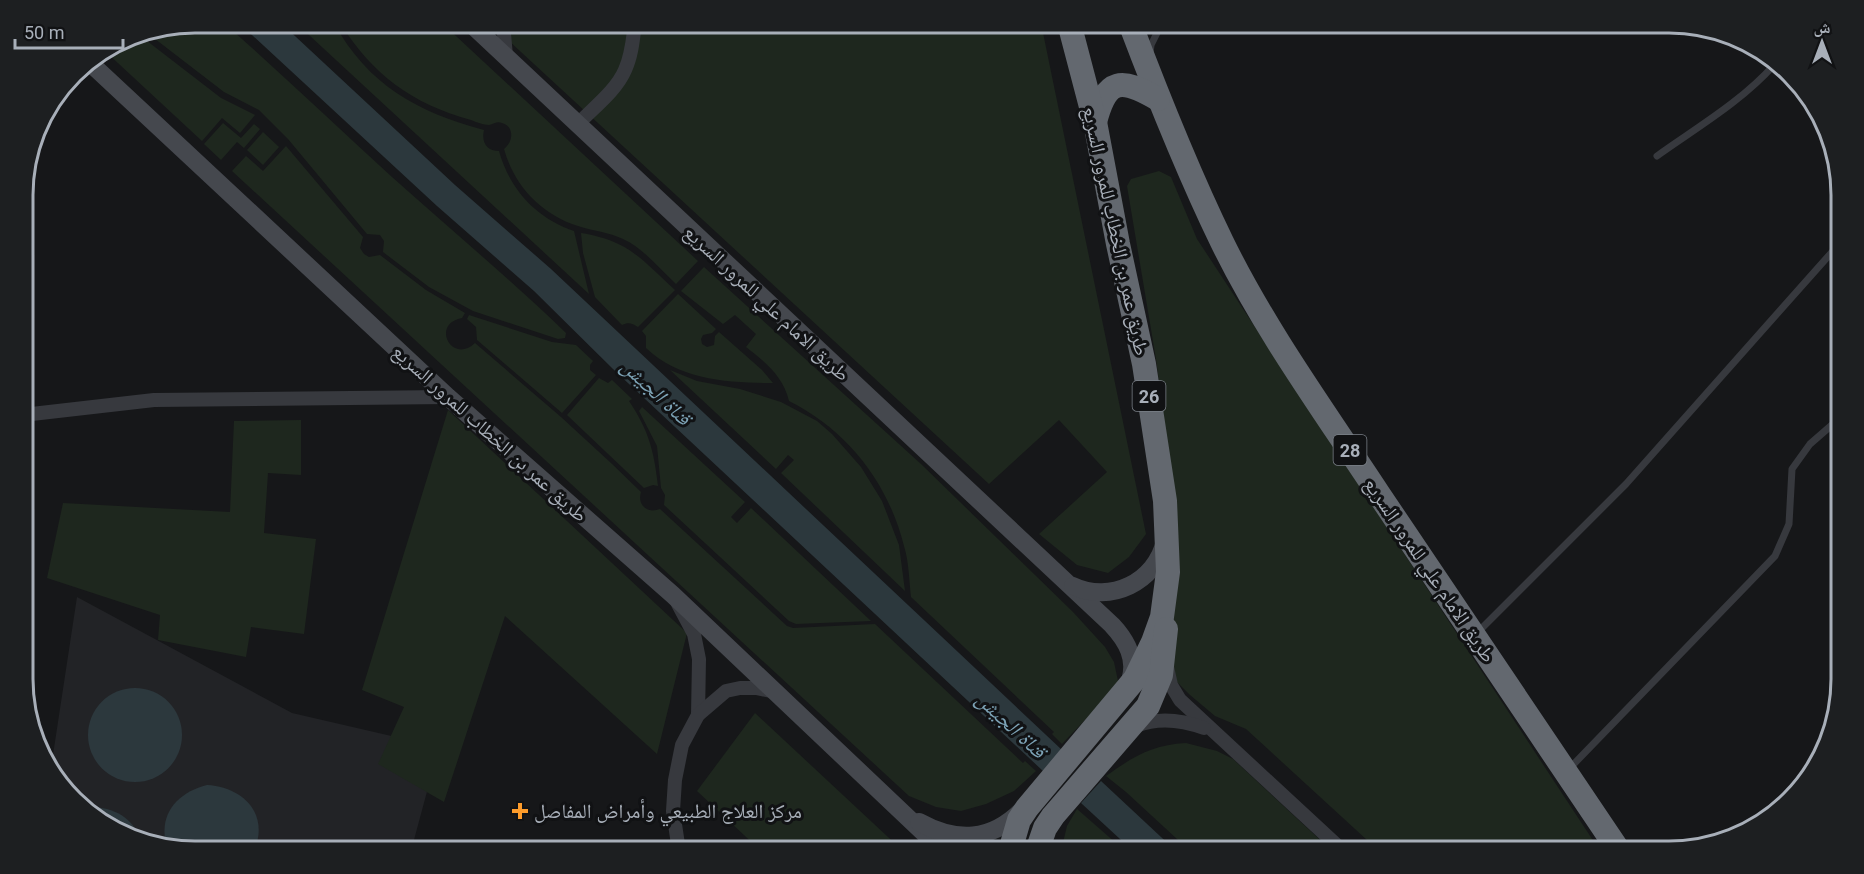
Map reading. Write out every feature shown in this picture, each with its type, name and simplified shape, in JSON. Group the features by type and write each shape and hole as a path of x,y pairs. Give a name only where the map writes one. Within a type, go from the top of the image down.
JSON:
{"highway":[{"name":"طريق عمر بن الخطاب للمرور السريع","path":"1013,841 1019,820 1121,698 1139,672 1162,616 1168,572 1167,526 1162,476 1144,364 1095,122 1072,33"},
{"name":"طريق الامام علي للمرور السريع","path":"1134,33 1156,92 1223,243 1264,317 1612,841"},
{"path":"1095,122 1104,96 1112,88 1124,84 1156,92"},
{"path":"1040,841 1045,828 1065,802 1148,706 1157,687 1165,646 1168,572"}],"main road":[{"name":"طريق الامام علي للمرور السريع","path":"482,33 1112,625 1129,648 1133,662 1133,672 1121,698"},
{"name":"طريق عمر بن الخطاب للمرور السريع","path":"95,68 448,397 674,595 932,841"},
{"name":"طريق الامام علي للمرور السريع","path":"1065,583 1081,590 1107,594 1132,584 1154,566 1165,543 1167,526"},
{"name":"طريق عمر بن الخطاب للمرور السريع","path":"892,804 923,824 942,832 967,836 979,835 1003,826 1042,790"}],"street":[{"path":"504,33 506,56"},
{"path":"578,124 617,84 625,70 631,51 633,33"},
{"path":"33,414 154,400 448,397"},
{"path":"674,595 694,634 699,658 698,715"},
{"path":"1165,646 1171,685 1180,700 1332,841"},
{"path":"678,841 673,811 675,780 682,745 698,715 726,691 756,688 776,692"},
{"path":"1127,732 1146,722 1158,720 1189,723 1217,735"}],"lane":[{"path":"1156,92 1149,63 1151,45 1157,33"},
{"path":"1656,156 1741,96 1771,68"},
{"path":"1474,636 1626,484 1831,253"},
{"path":"1566,772 1775,556 1789,524 1792,469 1810,444 1831,426"}],"shaded area":[{"path":"184,33 235,33 545,313 566,333 565,338 558,339 473,311 429,287 383,252 384,241 380,235 367,234 288,139 259,110 224,92 155,39"},
{"path":"307,33 340,33 362,63 397,93 437,114 484,130 483,138 486,145 488,148 499,151 510,178 526,201 548,219 574,231 589,294"},
{"path":"347,33 453,33 698,261 676,284 644,253 623,239 578,226 553,215 531,197 515,175 504,149 511,139 511,131 506,125 499,122 489,125 480,123 412,96 381,72"},
{"path":"507,33 1043,33 1146,534 1129,557 1108,573 1077,565 1039,534 1107,472 1059,420 989,484 508,40"},
{"path":"147,41 221,98 255,115 240,133 222,118 202,141 111,57"},
{"path":"223,123 241,138 254,124 260,129 244,148 237,142 221,160 204,144"},
{"path":"263,132 279,147 263,165 247,150"},
{"path":"286,146 363,237 360,248 364,254 369,257 380,255 426,290 465,313 462,318 452,322 447,328 446,334 452,346 459,349 467,348 475,343 561,417 641,492 640,501 644,507 651,510 660,509 787,626 793,628 875,624 1023,763 1025,761 1036,771 1014,791 986,804 961,811 936,807 909,796 232,171 246,156 263,171"},
{"path":"1159,171 1171,177 1197,239 1593,841 1368,841 1246,729 1215,716 1173,678 1169,663 1178,526 1156,359 1127,186 1131,179"},
{"path":"581,233 611,241 633,252 675,290 638,327 630,323 622,325 595,297 583,253"},
{"path":"704,267 921,464 1073,612 1105,647 1114,662 1118,681 1106,698 1062,744 1052,734 1054,732 911,597 908,565 897,523 876,480 862,460 829,427 789,401 778,377 746,347 756,334 735,315 723,324 681,291"},
{"path":"678,294 716,329 712,333 703,335 702,344 707,347 714,345 715,336 719,332 762,370 773,383 705,378 674,367 659,359 646,348 646,336 642,331"},
{"path":"469,315 552,342 576,345 593,361 590,370 596,375 562,413 477,340 476,327 467,319"},
{"path":"670,370 697,381 740,389 781,402 817,421 832,434 861,467 882,501 899,545 905,591 781,473 794,460 788,455 776,469"},
{"path":"599,378 608,383 612,380 632,399 629,401 641,422 655,462 658,486 644,488 567,415"},
{"path":"642,407 745,502 731,517 737,523 751,508 871,621 796,624 789,621 664,505 665,495 661,488 657,446 639,411"},
{"path":"448,410 687,633 657,754 505,616 444,802 378,764 404,707 362,690"},
{"path":"301,420 301,475 268,473 264,533 316,539 304,634 251,627 246,657 158,640 160,615 47,578 63,503 230,512 234,421"},
{"path":"77,597 292,713 439,747 414,841 195,841 163,838 133,829 96,808 66,778 53,756"},
{"path":"755,713 892,841 750,841 697,791"},
{"path":"1186,743 1217,751 1233,759 1321,841 1179,841 1106,776 1144,753 1174,744"},
{"path":"1077,809 1114,841 1063,841 1067,826"}],"water":[{"name":"قناة الجيش","path":"250,33 292,33 455,185 551,269 1062,750 1043,771 613,369 534,291 437,206"},
{"path":"135,688 153,692 168,702 178,717 182,735 178,753 168,768 153,778 135,782 117,778 102,768 92,753 88,735 92,717 102,702 117,692"},
{"path":"1101,781 1165,841 1122,841 1081,803"},
{"path":"207,785 220,787 242,797 256,814 257,841 166,838 165,824 172,806 197,788"},
{"path":"95,807 120,814 136,830"}],"place":[{"name":"مركز العلاج الطبيعي وأمراض المفاصل","path":"520,811"}]}
